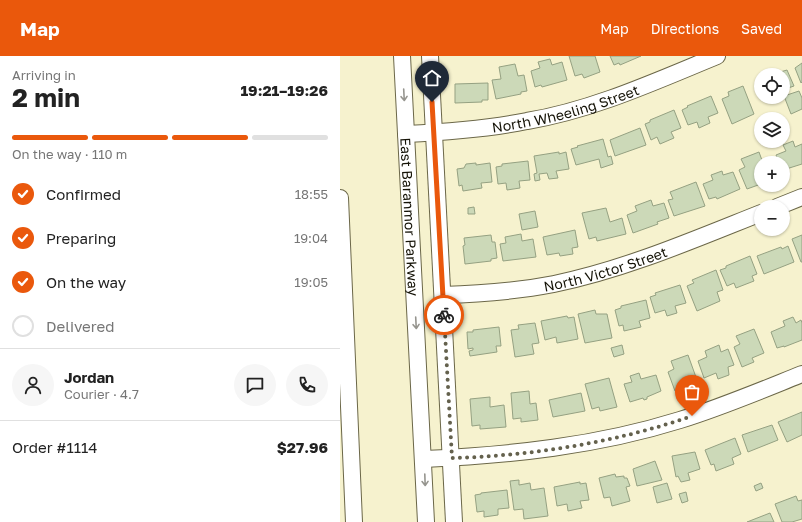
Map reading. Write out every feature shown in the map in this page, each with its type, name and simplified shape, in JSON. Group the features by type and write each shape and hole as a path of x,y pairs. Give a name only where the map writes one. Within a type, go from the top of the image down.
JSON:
{"street":[{"name":"East Baranmor Parkway","path":"402,56 424,459 426,522"},
{"name":"East Baranmor Parkway","path":"430,56 452,458 454,522"},
{"name":"North Wheeling Street","path":"406,134 472,129 545,117 620,95 717,56"},
{"path":"790,202 802,197"},
{"path":"340,198 345,436 354,522"},
{"name":"North Victor Street","path":"443,295 499,291 554,284 602,272 657,254 754,216"},
{"path":"424,459 499,455 576,445 623,435 681,420 728,404 802,374"}],"building":[{"path":"569,56 595,56 600,72 584,78 582,74 575,76"},
{"path":"610,56 641,56 620,65 619,63 614,65"},
{"path":"550,59 552,65 562,62 567,80 542,87 541,85 535,87 531,71 540,68 538,62"},
{"path":"802,63 802,82 801,83 795,68"},
{"path":"515,64 518,76 524,75 527,91 521,92 521,94 496,99 492,80 501,79 499,67"},
{"path":"790,77 794,86 790,87"},
{"path":"488,83 488,100 482,100 482,102 455,103 455,84"},
{"path":"743,86 754,114 732,124 722,99 729,96 728,92"},
{"path":"799,91 802,98 802,109 791,114 787,104 790,104 790,94"},
{"path":"711,96 718,113 708,117 710,123 699,128 697,122 688,125 682,110 688,107 687,106"},
{"path":"674,110 681,128 671,132 674,138 660,144 657,137 651,140 645,124 650,122 650,120"},
{"path":"640,128 646,145 615,156 610,140"},
{"path":"603,139 608,157 611,156 613,164 601,168 599,159 576,165 571,149"},
{"path":"793,141 795,147 802,144 802,164 790,168 790,156 776,155 786,151 784,148 790,148 790,142"},
{"path":"559,152 559,154 566,152 569,169 556,171 558,178 549,179 547,173 539,174 540,180 535,181 534,174 537,173 534,156"},
{"path":"759,152 760,156 754,156 754,186 747,189 739,170 745,167 741,159"},
{"path":"528,161 530,180 519,181 520,188 507,190 506,183 498,184 496,167 502,166 502,164"},
{"path":"476,163 476,165 490,163 492,182 481,183 482,188 463,191 462,185 459,186 457,169 464,168 466,164"},
{"path":"722,171 723,175 733,172 740,189 717,199 716,197 709,199 703,184 713,180 711,175"},
{"path":"696,182 705,206 674,216 668,200 673,199 670,192"},
{"path":"651,200 653,206 664,203 669,218 657,222 658,224 633,233 627,215 637,211 635,206"},
{"path":"474,207 475,214 468,214 468,208"},
{"path":"606,208 610,222 622,218 626,234 597,241 596,237 589,239 582,213"},
{"path":"535,211 538,227 522,230 519,214"},
{"path":"575,230 578,247 572,248 573,254 560,256 559,253 547,255 543,237"},
{"path":"521,234 522,241 533,239 536,257 503,261 500,244 506,243 505,237"},
{"path":"491,235 492,242 495,242 497,258 491,259 491,261 465,264 463,246 465,245 464,238"},
{"path":"802,235 802,262 801,262 792,239"},
{"path":"788,246 794,262 764,274 757,256"},
{"path":"750,256 757,274 752,276 754,281 736,288 734,283 727,286 720,270"},
{"path":"716,270 723,290 717,292 720,301 697,311 687,286 694,283 692,280"},
{"path":"680,285 686,303 675,306 677,313 667,316 665,310 655,313 650,297 656,295 655,293"},
{"path":"646,300 650,318 639,321 641,327 624,331 623,325 619,326 615,310 621,308 621,306"},
{"path":"595,310 596,314 607,314 612,338 585,343 578,314"},
{"path":"567,316 568,318 574,317 578,339 557,343 556,337 545,340 541,321"},
{"path":"793,317 796,323 801,320 802,340 777,348 771,332 785,326 783,321"},
{"path":"535,323 539,343 532,344 534,354 515,357 511,330 519,329 518,325"},
{"path":"499,327 501,346 496,346 497,352 470,356 469,351 473,350 473,348 468,349 467,332"},
{"path":"754,329 764,353 752,358 754,362 742,367 734,347 740,344 736,336"},
{"path":"622,345 624,354 614,357 611,348"},
{"path":"719,345 721,352 728,349 734,365 728,367 729,375 718,379 716,373 704,378 698,361 707,357 705,351"},
{"path":"688,355 697,380 690,383 691,386 675,391 668,372 674,369 671,361"},
{"path":"639,373 641,379 656,375 661,391 647,397 647,399 644,400 643,398 630,402 624,384 632,382 630,376"},
{"path":"609,378 617,407 600,411 599,407 592,409 585,384"},
{"path":"529,391 530,404 536,403 538,420 521,422 521,418 513,419 511,393"},
{"path":"581,393 585,411 553,417 549,400"},
{"path":"490,397 490,407 504,405 506,427 480,429 480,425 472,426 470,399"},
{"path":"802,412 802,435 787,442 778,422"},
{"path":"772,425 778,440 748,452 742,435"},
{"path":"735,438 741,454 732,458 734,464 716,471 714,464 711,465 705,450"},
{"path":"695,452 700,469 688,473 690,480 681,482 678,476 676,477 672,456"},
{"path":"655,461 662,480 637,486 633,469"},
{"path":"615,474 616,477 624,476 624,478 627,478 630,486 626,487 630,501 612,506 610,497 604,498 599,478"},
{"path":"519,480 519,485 530,483 531,490 544,488 548,516 524,519 523,509 514,510 510,481"},
{"path":"580,482 580,484 586,483 589,500 580,501 582,508 568,511 567,504 557,506 554,487"},
{"path":"667,483 672,499 657,503 653,487"},
{"path":"761,483 763,488 756,491 754,486"},
{"path":"507,490 509,508 498,509 498,515 484,517 484,511 477,512 475,495"},
{"path":"686,492 688,501 682,503 679,494"},
{"path":"796,496 798,501 802,500 802,519 792,522 782,522 775,504"},
{"path":"770,513 774,522 747,522"}],"way so far":[{"path":"444,315 452,458 499,455 576,445 646,430 692,416"}],"route":[{"path":"432,102 444,315"}]}
